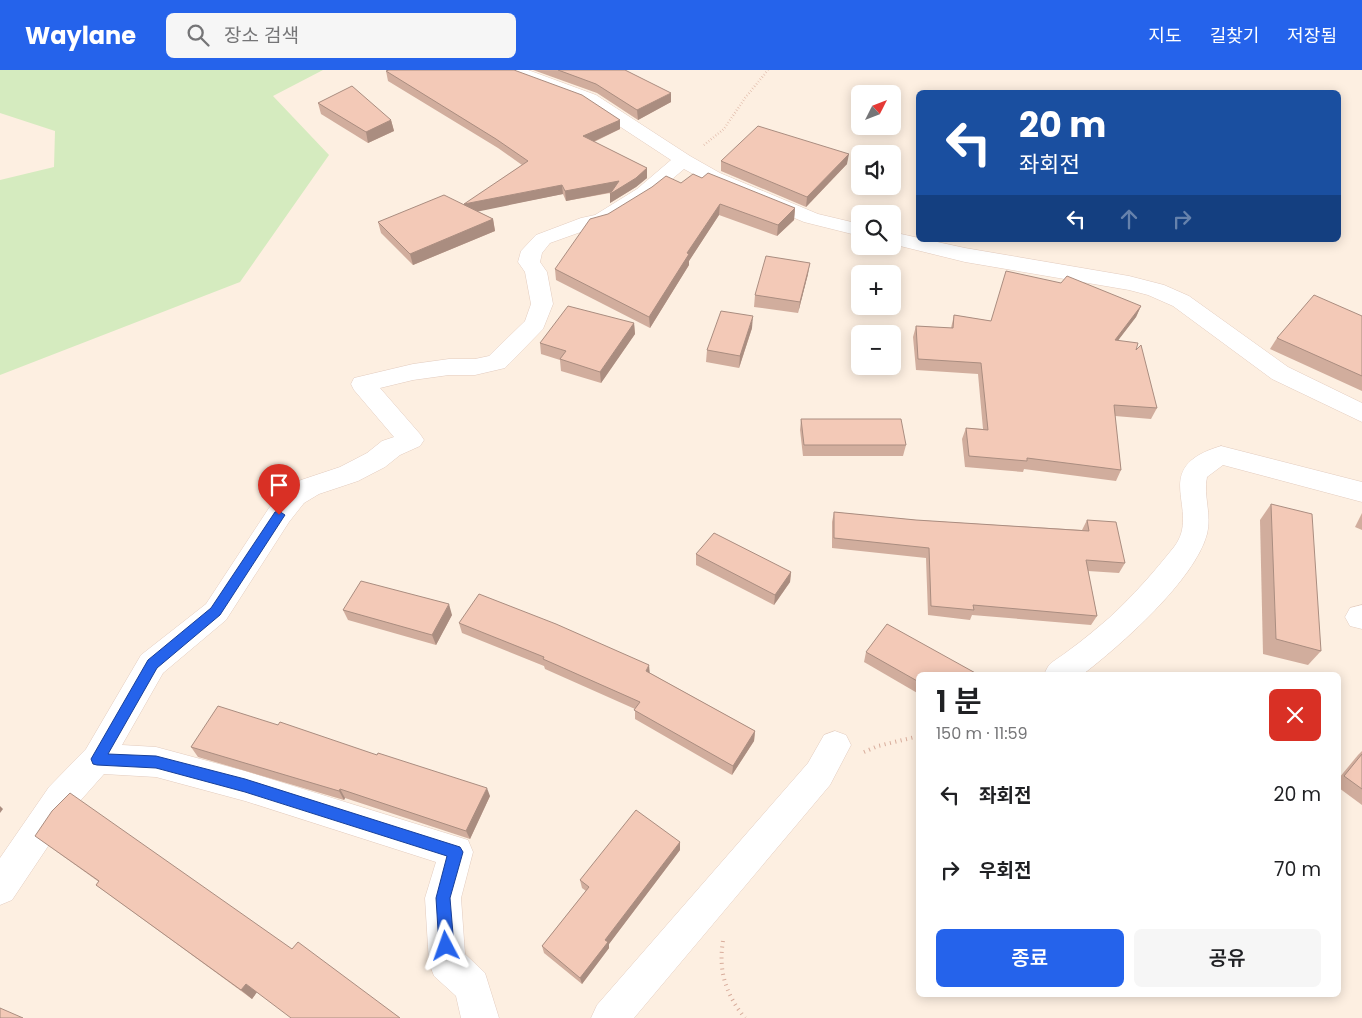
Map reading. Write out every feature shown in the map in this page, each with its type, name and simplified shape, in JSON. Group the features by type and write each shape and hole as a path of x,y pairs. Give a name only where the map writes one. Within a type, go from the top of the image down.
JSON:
{"street":[{"path":"512,70 590,98 683,160 713,177 811,218 851,228"},
{"path":"0,888 61,798 97,759 152,664 216,612 279,515 295,496 310,487 349,474 376,460 391,448 411,440 362,384 413,372 449,367 475,367 497,362 535,324 542,304 536,272 529,262 532,251 543,239 588,222 601,220 644,193 683,160"},
{"path":"901,240 965,255 1128,283 1156,290 1181,301 1280,374 1362,413"},
{"path":"1063,672 1089,653 1116,629 1162,584 1188,550 1194,536 1196,518 1192,488 1195,473 1207,461 1221,455 1362,492"},
{"path":"610,1018 819,774 835,745"},
{"path":"97,759 156,762 245,786 456,852 443,898 448,963 472,986 480,1018"}],"path":[{"path":"683,160 711,141 724,129 745,98 768,70"},
{"path":"724,935 720,963 725,988 745,1018"}],"green space":[{"path":"0,70 323,70 273,96 329,155 240,282 0,375 0,180 54,167 55,131 0,113"}],"building":[{"path":"514,70 582,95 620,120 583,136 647,168 636,178 610,194 619,181 565,191 562,185 464,204 528,161 386,71"},
{"path":"558,70 625,70 671,93 637,110 596,84"},
{"path":"352,86 391,120 366,132 318,103"},
{"path":"758,126 849,154 807,197 721,161"},
{"path":"708,173 795,208 778,225 720,204 687,253 689,254 649,317 555,269 590,219 608,214 652,187 666,176 681,183 693,174 702,178"},
{"path":"444,195 493,219 410,254 378,222"},
{"path":"766,256 810,263 800,302 755,295"},
{"path":"1006,271 1061,283 1067,276 1141,306 1115,340 1138,343 1136,350 1141,345 1157,408 1114,405 1121,470 1027,458 1027,461 969,456 966,428 988,430 981,363 918,359 916,326 953,328 954,315 991,321"},
{"path":"1314,295 1362,316 1362,376 1277,338"},
{"path":"568,306 634,323 600,372 560,359 566,351 540,343"},
{"path":"721,311 753,316 740,356 707,350"},
{"path":"801,419 901,419 906,445 804,445"},
{"path":"1271,504 1312,514 1321,651 1276,639"},
{"path":"834,512 916,520 1089,531 1087,520 1116,522 1125,563 1086,560 1097,616 973,605 974,610 931,606 929,548 834,538"},
{"path":"714,533 791,572 775,595 696,554"},
{"path":"361,581 449,604 432,635 343,610"},
{"path":"479,594 556,624 649,665 646,671 755,731 733,766 634,710 640,702 543,659 544,657 459,623"},
{"path":"887,624 974,672 916,672 916,680 866,652"},
{"path":"218,706 278,725 280,722 377,755 378,753 487,788 466,831 340,789 339,791 191,747"},
{"path":"1362,754 1362,789 1344,776"},
{"path":"70,793 292,949 298,942 400,1018 291,1018 246,984 241,990 96,885 99,881 35,836 52,811"},
{"path":"636,810 680,842 605,940 608,942 580,978 542,946 589,887 580,880"},
{"path":"0,1008 23,1018 0,1018"}],"route":[{"path":"279,515 257,552 216,612 152,664 97,759 156,762 245,786 456,852 443,898 446,946"}]}
